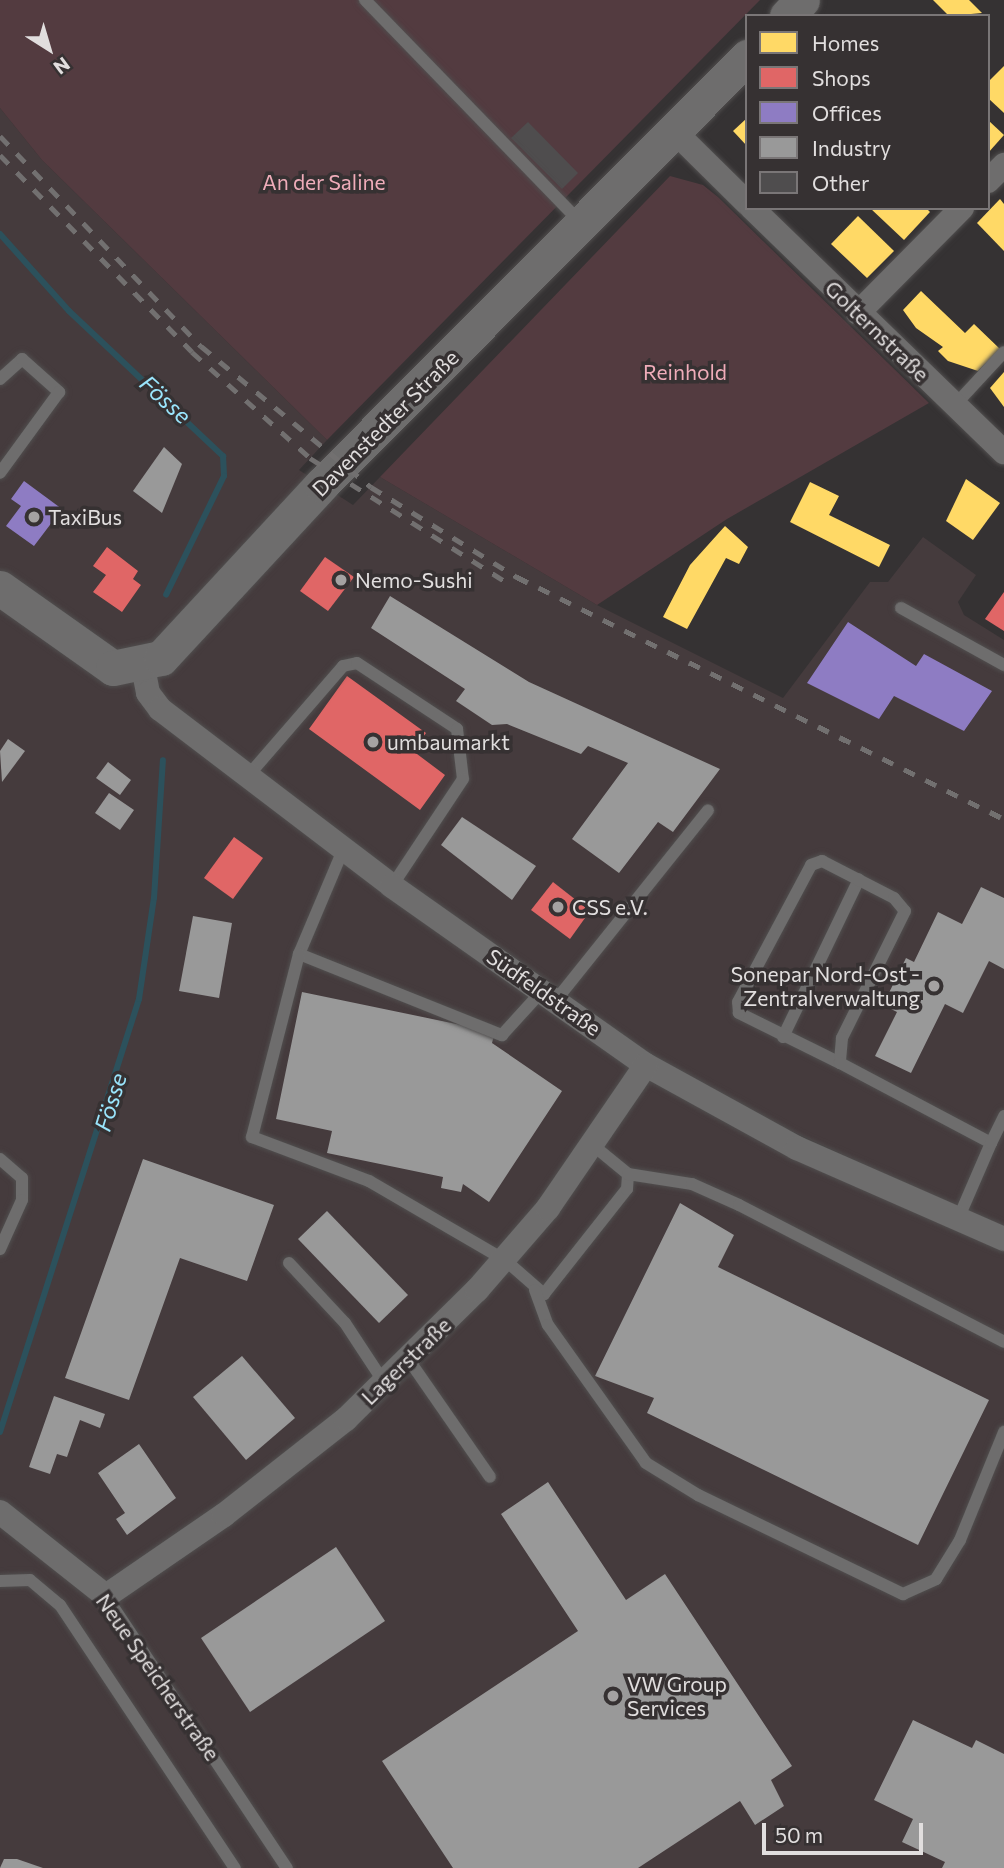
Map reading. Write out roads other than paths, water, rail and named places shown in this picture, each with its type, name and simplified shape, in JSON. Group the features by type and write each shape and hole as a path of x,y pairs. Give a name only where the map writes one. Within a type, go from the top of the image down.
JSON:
{"street":[{"path":"789,14 802,0"},
{"name":"Davenstedter Straße","path":"143,667 176,646 321,485 583,225 745,59"},
{"path":"675,132 745,201"},
{"path":"990,179 1004,165"},
{"name":"Golternstraße","path":"754,210 1004,452"},
{"path":"858,313 960,210"},
{"path":"0,588 97,660 113,668 143,667"},
{"name":"Südfeldstraße","path":"143,667 148,693 160,709 392,886 646,1065 797,1148 1004,1239"},
{"name":"Lagerstraße","path":"106,1596 298,1460 385,1384 505,1260 594,1146 646,1065"},
{"name":"Neue Speicherstraße","path":"0,1512 106,1596"}],"lane":[{"path":"365,0 583,225"},
{"path":"955,405 1004,352"},
{"path":"0,379 22,359 59,392 0,473"},
{"path":"901,608 1004,665"},
{"path":"247,777 342,666 357,663 457,729 463,779 392,886"},
{"path":"299,954 502,1035 549,996 708,810"},
{"path":"343,850 299,954 252,1137 369,1181 505,1260 535,1290 548,1325 646,1462 698,1495 903,1594 936,1579 960,1541 1004,1432"},
{"path":"840,1063 842,1038 905,911 894,898 829,863 811,865 738,1002 746,1020 840,1063 991,1143"},
{"path":"783,1037 859,879"},
{"path":"959,1217 1004,1116"},
{"path":"594,1146 628,1174 692,1184 739,1205 1004,1342"},
{"path":"0,1159 22,1178 22,1200 0,1249"},
{"path":"535,1290 552,1288 618,1205 628,1174"},
{"path":"289,1263 345,1323 385,1384"},
{"path":"409,1360 490,1477"},
{"path":"0,1581 30,1580 60,1605 235,1868"},
{"name":"Neue Speicherstraße","path":"106,1596 287,1868"}],"waterway":[{"name":"Fösse","path":"0,234 69,311 223,456 224,476 166,595"},
{"name":"Fösse","path":"0,1432 139,999 154,898 163,760"}],"railway":[{"path":"0,136 201,346 371,487 517,577 1004,819"},
{"path":"0,155 192,352 310,458 509,584"}],"place":[{"name":"TaxiBus","path":"34,517"},
{"name":"Nemo-Sushi","path":"341,580"},
{"name":"umbaumarkt","path":"373,742"},
{"name":"CSS e.V.","path":"558,907"},
{"name":"Sonepar Nord-Ost - Zentralverwaltung","path":"934,986"},
{"name":"VW Group Services","path":"613,1696"}],"park label":[{"name":"An der Saline","path":"324,182"},
{"name":"Reinhold","path":"685,372"}]}
